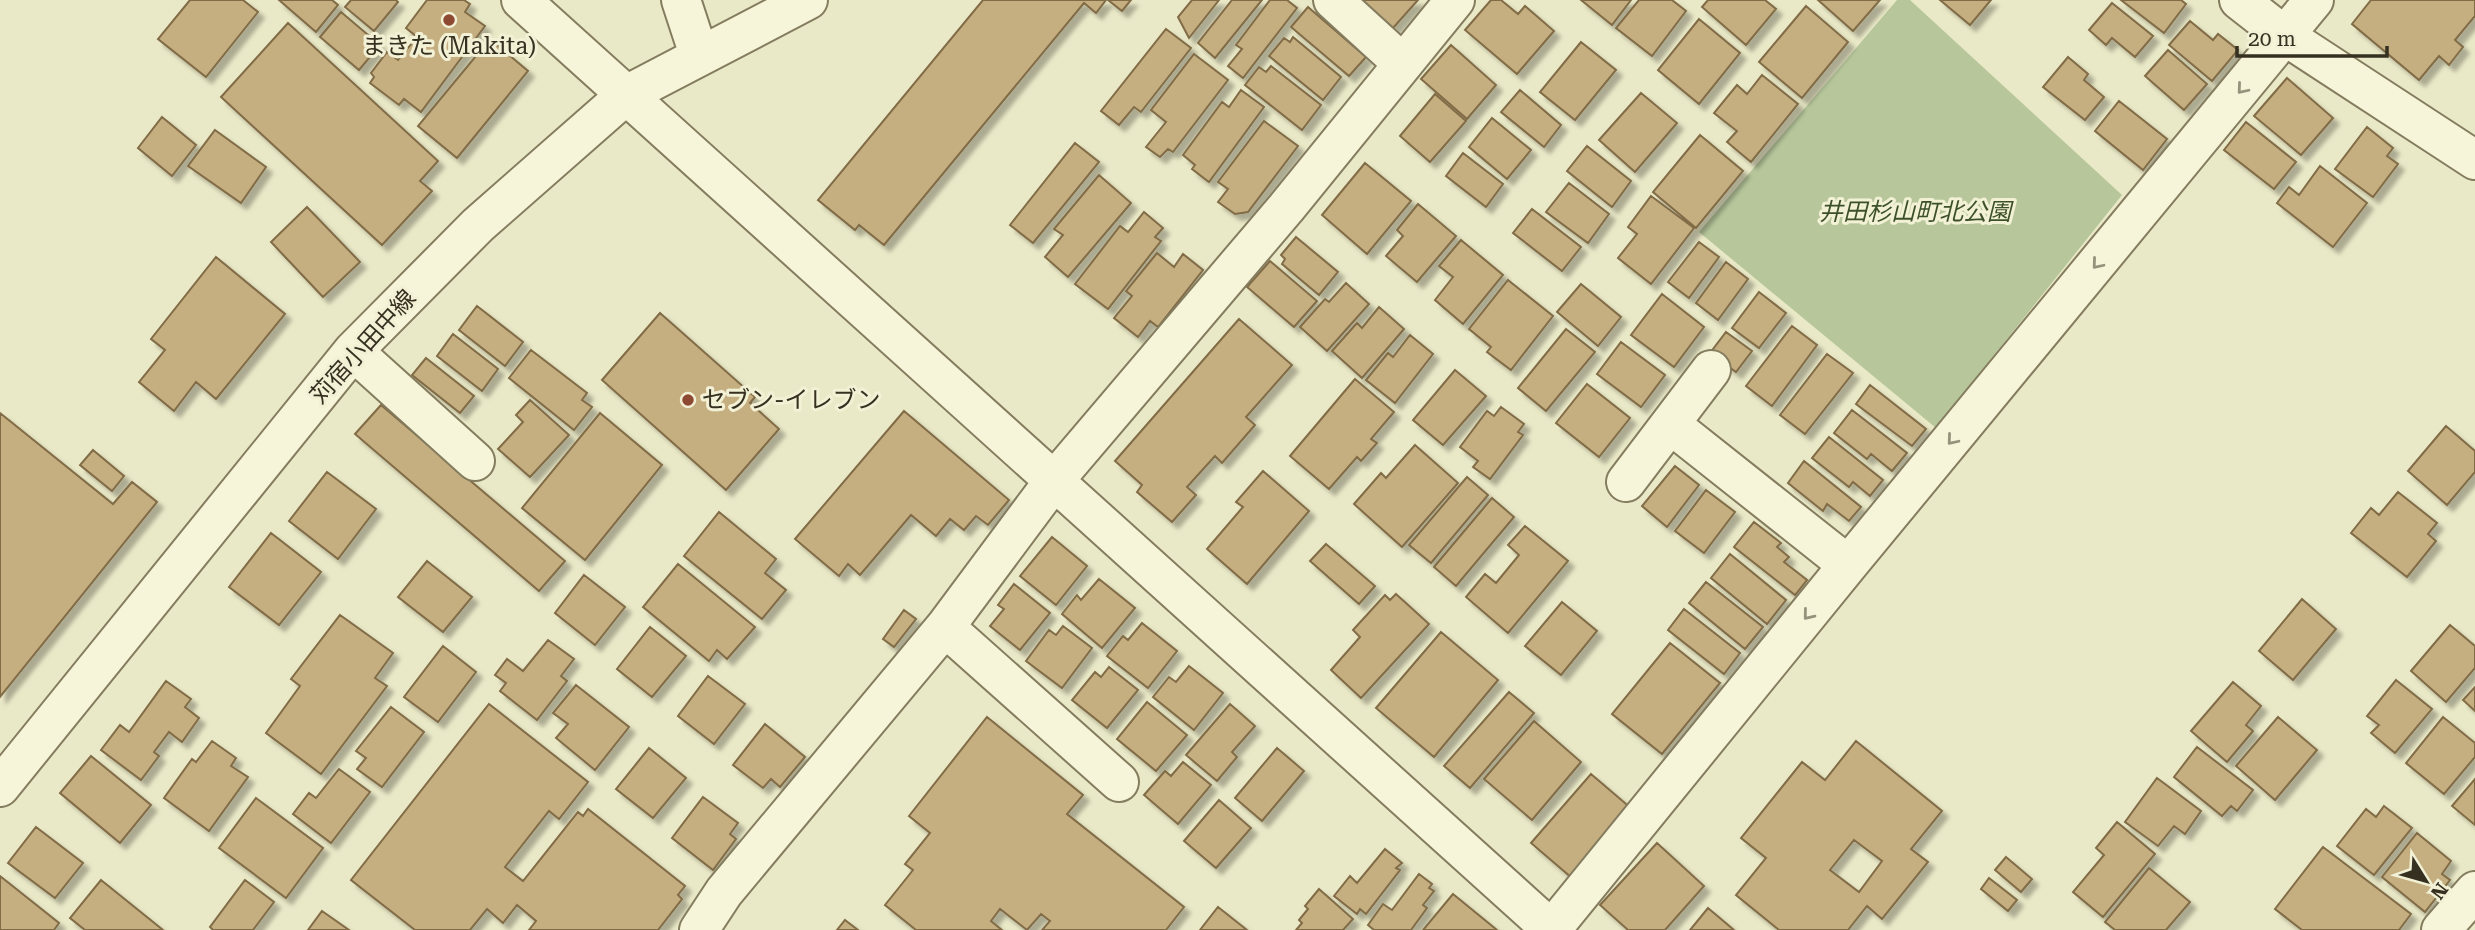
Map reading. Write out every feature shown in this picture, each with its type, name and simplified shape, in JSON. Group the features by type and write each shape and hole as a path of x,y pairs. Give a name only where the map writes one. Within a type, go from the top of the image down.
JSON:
{"street":[{"path":"520,0 1552,930 1848,565 2314,0"},
{"path":"681,0 699,55"},
{"name":"苅宿小田中線","path":"0,787 354,351 478,225 626,95 808,0"},
{"path":"1333,0 1402,63"},
{"path":"699,930 724,892 945,627 1053,482 1286,208 1455,0"},
{"path":"2239,0 2285,36 2475,160"},
{"path":"354,351 475,461"},
{"path":"1626,482 1711,370"},
{"path":"1670,424 1848,565"},
{"path":"945,627 1119,782"},
{"path":"2441,930 2475,891"}],"green space":[{"name":"井田杉山町北公園","path":"1897,0 1910,0 2122,195 1936,428 1699,232"}],"building":[{"path":"190,0 243,0 258,12 206,77 158,39"},
{"path":"279,0 332,0 338,5 316,32"},
{"path":"351,0 398,2 374,31 345,7"},
{"path":"427,0 464,0 470,4 465,12 485,26 421,112 404,99 399,105 370,83 374,77 371,73 387,52 398,60 417,37 406,28"},
{"path":"983,0 1106,0 1096,13 1084,3 884,245 859,225 855,230 818,200"},
{"path":"1108,0 1131,0 1122,11"},
{"path":"1192,0 1219,0 1189,38 1178,17"},
{"path":"1232,0 1262,0 1215,58 1198,43"},
{"path":"1270,0 1287,0 1297,8 1243,78 1228,66 1242,49 1236,45"},
{"path":"1362,0 1418,0 1393,28"},
{"path":"1491,0 1501,0 1518,14 1525,6 1554,31 1517,74 1465,30"},
{"path":"1581,0 1631,0 1612,25"},
{"path":"1639,0 1672,0 1686,11 1652,56 1616,28"},
{"path":"1708,0 1765,0 1776,9 1746,45 1702,7"},
{"path":"1818,0 1880,0 1853,31"},
{"path":"1940,0 1991,0 1970,25"},
{"path":"2121,0 2181,0 2186,4 2164,33"},
{"path":"2371,0 2475,0 2475,16 2455,40 2463,47 2449,65 2439,56 2419,80 2352,24"},
{"path":"2112,3 2153,36 2135,57 2112,38 2106,45 2089,30"},
{"path":"1806,6 1848,42 1802,98 1759,62"},
{"path":"1308,7 1366,57 1349,76 1291,27"},
{"path":"341,12 380,45 359,70 320,37"},
{"path":"1699,19 1740,53 1699,104 1658,70"},
{"path":"2190,21 2213,40 2218,34 2238,50 2212,81 2169,45"},
{"path":"288,23 438,161 420,181 432,191 382,245 221,97"},
{"path":"1166,29 1191,48 1141,112 1134,107 1119,125 1101,111"},
{"path":"1293,37 1341,77 1323,100 1269,56 1284,38 1290,42"},
{"path":"490,39 528,71 457,158 418,126"},
{"path":"1581,42 1616,70 1575,120 1540,92"},
{"path":"1451,45 1496,85 1467,119 1421,79"},
{"path":"2168,50 2207,84 2184,110 2145,76"},
{"path":"1194,54 1228,80 1173,152 1168,149 1160,157 1146,147 1166,122 1151,110"},
{"path":"2068,57 2088,74 2084,80 2104,97 2085,120 2043,87"},
{"path":"1271,66 1321,105 1302,130 1245,85 1259,67 1266,72"},
{"path":"1762,75 1798,104 1751,162 1727,142 1737,131 1714,113 1737,85 1747,94"},
{"path":"2287,78 2333,118 2301,155 2254,116"},
{"path":"1241,90 1264,107 1209,182 1192,169 1195,165 1183,155 1222,102 1229,107"},
{"path":"1520,90 1561,125 1544,147 1501,112"},
{"path":"1641,93 1677,123 1635,172 1599,140"},
{"path":"1435,94 1466,121 1430,162 1400,136"},
{"path":"2119,101 2167,139 2143,170 2095,131"},
{"path":"162,117 196,145 172,176 138,148"},
{"path":"1492,118 1531,150 1507,179 1469,147"},
{"path":"1264,121 1298,146 1248,212 1235,214 1218,202 1228,189 1218,182"},
{"path":"2246,122 2296,162 2274,189 2224,150"},
{"path":"2367,127 2393,148 2387,156 2398,164 2373,197 2335,169"},
{"path":"215,130 266,167 241,203 188,166"},
{"path":"1700,135 1743,171 1696,228 1653,192"},
{"path":"1075,143 1099,162 1033,243 1010,225"},
{"path":"1587,146 1631,181 1612,207 1567,171"},
{"path":"1463,153 1503,184 1486,207 1446,176"},
{"path":"1365,163 1411,201 1367,254 1322,215"},
{"path":"2320,166 2367,203 2333,247 2277,203 2289,187 2299,195"},
{"path":"1099,175 1131,203 1068,277 1045,257 1063,235 1054,229"},
{"path":"1569,183 1609,214 1588,243 1546,212"},
{"path":"1651,196 1694,228 1651,284 1618,258 1637,234 1628,227"},
{"path":"1418,204 1456,236 1417,282 1386,256 1403,236 1397,230"},
{"path":"307,207 360,262 323,297 271,242"},
{"path":"1532,209 1581,247 1562,271 1513,233"},
{"path":"1144,212 1163,228 1155,237 1161,241 1108,309 1075,284 1120,226 1128,232"},
{"path":"1296,237 1338,272 1319,295 1282,264 1285,259 1281,255"},
{"path":"1461,240 1503,275 1463,324 1435,300 1453,277 1439,266"},
{"path":"1699,242 1719,257 1689,298 1668,282"},
{"path":"1157,253 1174,267 1183,254 1203,270 1158,327 1150,321 1138,337 1114,318 1132,296 1126,291"},
{"path":"216,257 285,314 216,399 196,382 174,411 139,382 165,350 151,339"},
{"path":"1270,261 1317,301 1294,327 1247,287"},
{"path":"1726,262 1748,279 1718,320 1696,303"},
{"path":"1508,280 1553,316 1511,370 1487,352 1491,347 1469,329"},
{"path":"1346,283 1369,304 1327,351 1300,327 1325,299 1329,302"},
{"path":"1581,284 1621,317 1598,346 1557,312"},
{"path":"1759,292 1786,313 1759,348 1732,328"},
{"path":"1662,294 1704,327 1674,367 1631,335"},
{"path":"477,306 523,342 505,366 459,330"},
{"path":"1379,307 1404,329 1362,378 1332,351 1357,323 1362,328"},
{"name":"セブン-イレブン","path":"660,313 755,397 750,403 779,429 726,490 602,380"},
{"path":"1239,319 1292,365 1246,417 1255,425 1222,463 1215,456 1187,487 1196,495 1172,522 1137,492 1142,485 1115,461"},
{"path":"1792,326 1817,345 1772,406 1746,386"},
{"path":"1566,329 1595,352 1546,411 1518,388"},
{"path":"1726,332 1752,351 1736,372 1710,353"},
{"path":"453,334 498,369 482,391 437,356"},
{"path":"1410,335 1433,354 1395,403 1366,380 1388,353 1393,357"},
{"path":"1621,342 1665,375 1641,407 1597,374"},
{"path":"531,350 587,393 582,400 592,407 574,430 509,378"},
{"path":"1827,354 1853,373 1805,434 1780,415"},
{"path":"426,358 474,396 460,413 412,375"},
{"path":"1455,370 1486,396 1443,445 1413,420"},
{"path":"1355,379 1394,412 1371,439 1377,443 1361,461 1357,457 1329,489 1290,456"},
{"path":"1587,384 1630,418 1599,457 1556,423"},
{"path":"1870,385 1926,429 1912,446 1856,404"},
{"path":"530,400 569,435 530,477 498,449 523,422 516,415"},
{"path":"381,405 565,561 539,591 355,434"},
{"path":"1501,407 1524,424 1518,432 1523,435 1490,479 1473,467 1478,461 1460,447 1487,411 1494,416"},
{"path":"1852,410 1907,453 1892,471 1871,454 1867,459 1834,433"},
{"path":"904,411 1009,500 988,525 976,516 964,530 950,519 936,536 911,515 860,575 848,564 839,576 795,539"},
{"path":"0,413 113,504 132,482 157,502 0,697"},
{"path":"600,413 662,465 585,560 522,508"},
{"path":"2446,426 2475,451 2475,472 2447,505 2408,471"},
{"path":"1829,437 1883,480 1870,496 1853,482 1849,487 1812,458"},
{"path":"1415,445 1458,483 1402,547 1354,504 1381,473 1386,478"},
{"path":"93,450 124,476 112,491 80,465"},
{"path":"1804,461 1861,507 1849,521 1827,504 1823,511 1788,483"},
{"path":"1675,466 1699,485 1667,527 1642,506"},
{"path":"1263,471 1309,511 1247,584 1207,549 1243,507 1236,502"},
{"path":"327,472 376,509 338,559 289,521"},
{"path":"1467,477 1488,495 1431,563 1409,545"},
{"path":"1706,490 1735,512 1704,553 1675,531"},
{"path":"2398,492 2437,523 2428,534 2436,541 2407,577 2351,533 2371,508 2379,515"},
{"path":"1492,498 1514,517 1456,586 1434,567"},
{"path":"719,512 776,559 765,573 786,590 762,619 684,556"},
{"path":"1754,522 1781,543 1777,547 1789,557 1784,562 1807,580 1795,595 1734,547"},
{"path":"1525,526 1568,561 1508,633 1466,597 1485,574 1496,583 1519,555 1508,545"},
{"path":"271,533 321,572 279,625 229,587"},
{"path":"1052,537 1087,566 1056,605 1020,576"},
{"path":"1326,544 1375,586 1359,604 1310,561"},
{"path":"1730,554 1786,600 1767,624 1711,578"},
{"path":"427,561 472,597 443,632 398,597"},
{"path":"678,564 755,627 727,659 717,650 709,661 643,607"},
{"path":"584,575 625,607 595,645 555,613"},
{"path":"1099,579 1135,608 1102,648 1062,614 1077,595 1081,600"},
{"path":"1706,582 1763,627 1745,649 1689,603"},
{"path":"1014,584 1050,613 1020,650 990,626 1004,609 998,605"},
{"path":"1396,594 1429,624 1361,698 1331,670 1360,637 1353,630 1385,595 1390,600"},
{"path":"2302,599 2336,629 2293,680 2259,651"},
{"path":"1562,602 1597,631 1561,675 1525,646"},
{"path":"1684,609 1740,653 1724,674 1668,630"},
{"path":"904,610 916,619 894,647 883,639"},
{"path":"340,615 393,653 375,678 387,686 321,774 266,733 300,686 291,679"},
{"path":"1142,623 1177,651 1148,688 1107,656 1123,636 1128,640"},
{"path":"2450,625 2475,646 2475,668 2446,702 2411,671"},
{"path":"1063,626 1092,648 1062,688 1026,661 1049,630 1056,635"},
{"path":"650,627 686,656 652,697 617,669"},
{"path":"1441,632 1498,680 1434,757 1376,708"},
{"path":"548,640 574,659 561,676 567,681 537,720 500,691 506,683 495,675 507,659 523,671"},
{"path":"1670,643 1720,683 1662,754 1612,714"},
{"path":"443,646 476,672 438,722 404,697"},
{"path":"1189,666 1223,693 1194,730 1153,697 1169,677 1176,682"},
{"path":"1109,667 1138,690 1107,728 1072,700 1095,672 1101,677"},
{"path":"708,676 745,704 714,744 678,716"},
{"path":"2396,680 2432,709 2395,753 2371,733 2379,725 2367,716"},
{"path":"166,681 191,699 185,707 199,718 182,742 169,732 154,752 159,756 141,780 101,750 120,725 129,732"},
{"path":"2233,682 2261,706 2246,725 2253,731 2227,762 2191,731"},
{"path":"576,685 629,727 595,770 556,738 568,724 553,713"},
{"path":"2475,687 2475,711 2463,700"},
{"path":"1509,692 1534,713 1470,788 1444,766"},
{"path":"1147,702 1187,735 1156,771 1117,739"},
{"path":"489,704 588,782 559,819 549,811 505,867 523,881 578,812 583,816 588,809 685,886 678,895 682,899 658,930 529,930 536,921 517,905 503,923 487,909 470,930 415,930 351,880"},
{"path":"1230,704 1255,726 1232,752 1237,757 1217,781 1186,755"},
{"path":"391,707 424,732 382,787 357,769 366,758 356,751"},
{"path":"987,717 1083,795 1067,814 1184,907 1166,930 1042,930 1050,921 1041,914 1027,930 1000,909 991,921 1002,930 916,930 885,905 913,870 905,864 930,833 909,816"},
{"path":"2278,717 2317,750 2275,800 2236,766"},
{"path":"2443,717 2475,743 2475,757 2444,794 2406,763"},
{"path":"1534,721 1581,762 1532,820 1484,779"},
{"path":"765,724 805,757 780,787 771,779 763,788 733,765"},
{"path":"212,741 236,758 231,766 248,777 209,831 164,798 192,759 196,762"},
{"path":"1856,741 1942,811 1911,849 1928,862 1882,919 1867,906 1848,930 1779,930 1736,895 1766,858 1741,838 1802,762 1825,780","holes":["1854,840 1882,861 1859,892 1830,870"]},
{"path":"2197,747 2253,790 2237,811 2231,806 2222,816 2174,777"},
{"path":"649,748 686,778 653,818 616,789"},
{"path":"1277,748 1304,771 1262,821 1235,798"},
{"path":"91,756 151,805 120,843 60,793"},
{"path":"1183,762 1211,785 1178,824 1144,795 1165,771 1171,776"},
{"path":"339,769 370,792 331,843 293,814 309,793 316,798"},
{"path":"1591,774 1632,809 1572,878 1531,843"},
{"path":"2157,778 2201,811 2185,834 2174,826 2158,846 2125,822"},
{"path":"2475,779 2475,825 2452,806"},
{"path":"703,797 738,823 730,834 736,839 713,870 672,838"},
{"path":"256,798 323,848 286,898 219,848"},
{"path":"1219,800 1251,828 1216,868 1184,841"},
{"path":"2384,806 2412,828 2374,875 2337,846 2366,809 2376,817"},
{"path":"2117,822 2155,854 2103,917 2073,892 2104,855 2096,848"},
{"path":"36,827 83,863 55,898 8,863"},
{"path":"2417,833 2451,861 2442,874 2450,880 2425,912 2382,877"},
{"path":"1657,843 1704,886 1665,930 1628,930 1600,905"},
{"path":"2323,847 2411,914 2399,930 2302,930 2275,909"},
{"path":"1385,849 1402,863 1396,868 1400,870 1366,914 1360,909 1357,914 1334,896 1350,876 1357,883"},
{"path":"2006,857 2032,879 2021,892 1995,870"},
{"path":"2149,868 2190,902 2166,930 2115,930 2105,922"},
{"path":"1419,874 1432,884 1429,888 1434,891 1423,905 1427,908 1411,930 1374,930 1368,925 1383,904 1392,910"},
{"path":"0,876 59,923 54,930 0,930"},
{"path":"1989,878 2017,900 2008,911 1981,889"},
{"path":"101,880 163,930 85,930 70,918"},
{"path":"245,880 274,902 253,930 213,930 210,927"},
{"path":"1319,889 1353,919 1343,930 1296,930 1302,923 1299,920 1308,909 1305,906"},
{"path":"1453,894 1497,930 1423,930"},
{"path":"1218,907 1247,930 1200,930"},
{"path":"1708,908 1734,930 1690,930"},
{"path":"322,911 349,930 308,930"},
{"path":"845,920 858,930 837,930"}],"place":[{"name":"まきた (Makita)","path":"449,20"},
{"name":"セブン-イレブン","path":"688,400"}]}
